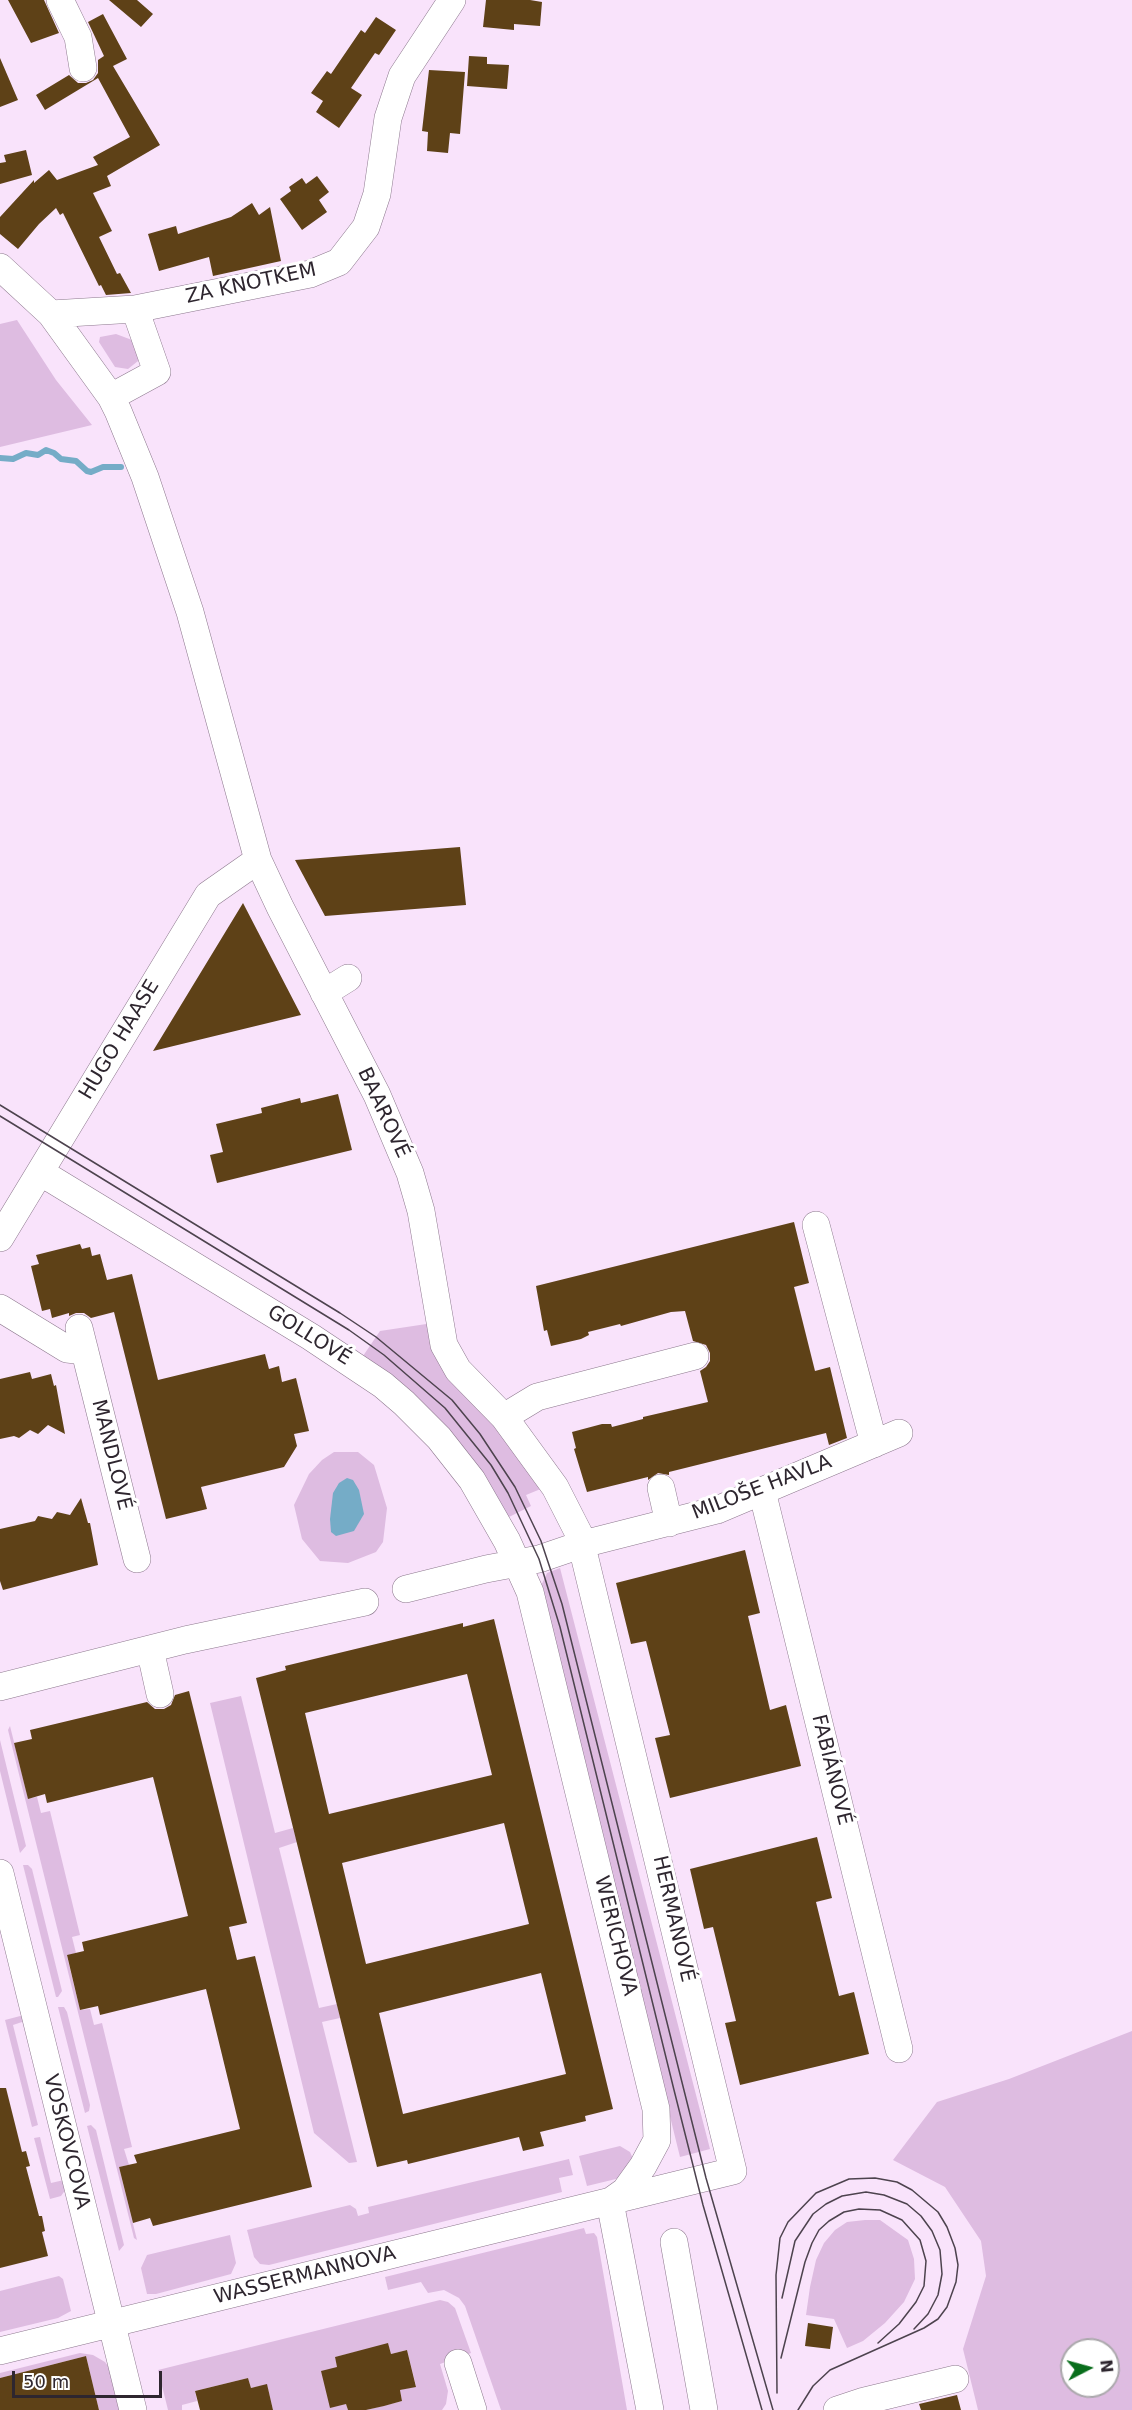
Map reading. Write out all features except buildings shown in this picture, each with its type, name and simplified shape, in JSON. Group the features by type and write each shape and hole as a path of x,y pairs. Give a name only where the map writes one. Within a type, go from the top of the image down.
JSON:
{"street":[{"path":"60,0 78,37 83,68"},
{"name":"ZA KNOTKEM","path":"51,314 135,309 310,274 339,262 366,227 376,194 388,118 402,76 452,0"},
{"name":"BAAROVÉ","path":"0,267 51,314 111,397 146,477 186,601 258,860 324,993 374,1064 419,1172 421,1211 444,1345 458,1370 504,1417 555,1487 583,1544"},
{"path":"111,397 157,372 135,309"},
{"name":"HUGO HAASE","path":"0,1238 208,895 258,860"},
{"path":"324,993 348,978"},
{"name":"GOLLOVÉ","path":"40,1172 311,1337 383,1385 405,1403 439,1438 472,1480 512,1553"},
{"path":"816,1225 874,1444"},
{"name":"MANDLOVÉ","path":"0,1308 67,1349 82,1340 137,1559"},
{"path":"504,1417 537,1397 695,1356"},
{"name":"MILOŠE HAVLA","path":"512,1553 538,1559 583,1544 717,1510 899,1433"},
{"path":"661,1488 669,1522"},
{"name":"FABIÁNOVÉ","path":"762,1491 899,2049"},
{"name":"HERMANOVÉ","path":"583,1544 733,2171 610,2202"},
{"path":"406,1590 512,1553"},
{"name":"WERICHOVA","path":"512,1553 530,1592 656,2109 657,2140 643,2166 625,2191 610,2202"},
{"path":"0,1687 185,1640 365,1602"},
{"path":"150,1649 160,1694"},
{"name":"VOSKOVCOVA","path":"0,1874 134,2410"},
{"path":"610,2202 650,2410"},
{"name":"WASSERMANNOVA","path":"0,2351 610,2202"},
{"path":"674,2242 704,2410"},
{"path":"458,2363 472,2410"},
{"path":"837,2410 864,2401 955,2379"}],"shaded area":[{"path":"17,320 56,380 92,425 0,447 0,324"},
{"path":"116,334 132,340 140,353 138,361 128,369 115,367 99,342 100,337"},
{"path":"433,1323 491,1417 543,1488 526,1495 531,1506 507,1518 363,1356 380,1331"},
{"path":"334,1452 358,1452 374,1465 387,1508 383,1542 376,1552 348,1563 320,1561 302,1539 294,1505 309,1474 322,1460"},
{"path":"560,1568 710,2149 680,2157 540,1588 547,1573"},
{"path":"241,1696 275,1833 293,1828 297,1842 279,1848 319,2008 337,2004 340,2018 322,2022 357,2162 349,2163 314,2133 210,1703"},
{"path":"10,1726 28,1798 37,1797 41,1813 50,1811 80,1935 72,1937 76,1953 67,1956 80,2010 90,2009 94,2025 102,2023 132,2147 124,2149 129,2165 119,2167 137,2240 134,2238 8,1730"},
{"path":"0,1740 26,1846 20,1853 0,1771"},
{"path":"23,1865 28,1865 32,1869 62,1991 58,1997 56,1997"},
{"path":"58,2007 64,2007 67,2012 90,2105 89,2111 85,2113"},
{"path":"24,2015 25,2021 13,2025 38,2125 32,2127 5,2020"},
{"path":"1132,2031 1132,2410 978,2410 963,2349 986,2276 981,2241 945,2187 893,2160 937,2102 1009,2079"},
{"path":"91,2125 96,2130 124,2245 119,2251 87,2126"},
{"path":"40,2137 51,2183 64,2180 66,2189 61,2196 50,2199 34,2138"},
{"path":"620,2146 630,2152 635,2163 620,2178 587,2186 579,2156"},
{"path":"569,2159 573,2175 559,2178 562,2192 269,2265 260,2264 254,2257 247,2230 350,2205 356,2209 358,2216 369,2213 368,2207"},
{"path":"880,2220 908,2240 914,2259 915,2279 904,2302 885,2323 863,2341 847,2348 834,2319 806,2315 816,2260 824,2243 835,2230 847,2222"},
{"path":"584,2228 586,2234 594,2233 597,2237 627,2410 501,2410 465,2306 459,2298 444,2290 428,2293 421,2282 388,2290 385,2277"},
{"path":"230,2235 236,2263 231,2274 156,2294 147,2294 141,2268 147,2255"},
{"path":"59,2276 63,2279 71,2311 58,2318 0,2332 0,2291"},
{"path":"440,2300 448,2302 455,2308 471,2353 440,2364 448,2391 446,2404 442,2410 366,2410 402,2401 400,2390 416,2386 407,2350 391,2354 388,2344 335,2357 348,2410 273,2410 267,2385 251,2388 248,2378 195,2391 197,2401 182,2405 182,2410 168,2410 158,2370"},
{"path":"80,2353 93,2355 105,2362 111,2370 121,2410 99,2410 86,2356 0,2378 0,2373"}],"water":[{"path":"347,1478 353,1480 359,1490 364,1514 354,1531 336,1536 331,1532 330,1519 333,1493 339,1483"}],"waterway":[{"path":"0,458 13,459 26,453 38,455 46,450 61,459 76,461 91,472 103,467 121,467"}],"tram line":[{"path":"0,1105 376,1337 452,1400 480,1434 515,1487 541,1541 562,1604 706,2178 773,2410"},
{"path":"0,1116 349,1330 384,1355 445,1408 491,1465 508,1493 539,1559 560,1627 703,2205 762,2410"},
{"path":"777,2393 776,2275 780,2238 788,2222 816,2193 849,2179 875,2178 897,2182 912,2190 938,2212 955,2248 958,2265 956,2282 947,2307 938,2319 924,2328 830,2370 813,2386 798,2410"},
{"path":"782,2298 795,2241 813,2214 842,2196 866,2192 884,2195 907,2204 921,2216 932,2231 940,2250 942,2274 938,2295 928,2314 914,2329"},
{"path":"781,2358 805,2262 812,2243 819,2230 829,2221 844,2212 859,2209 880,2210 902,2220 920,2240 926,2261 924,2286 916,2302 899,2324 878,2343"}]}
